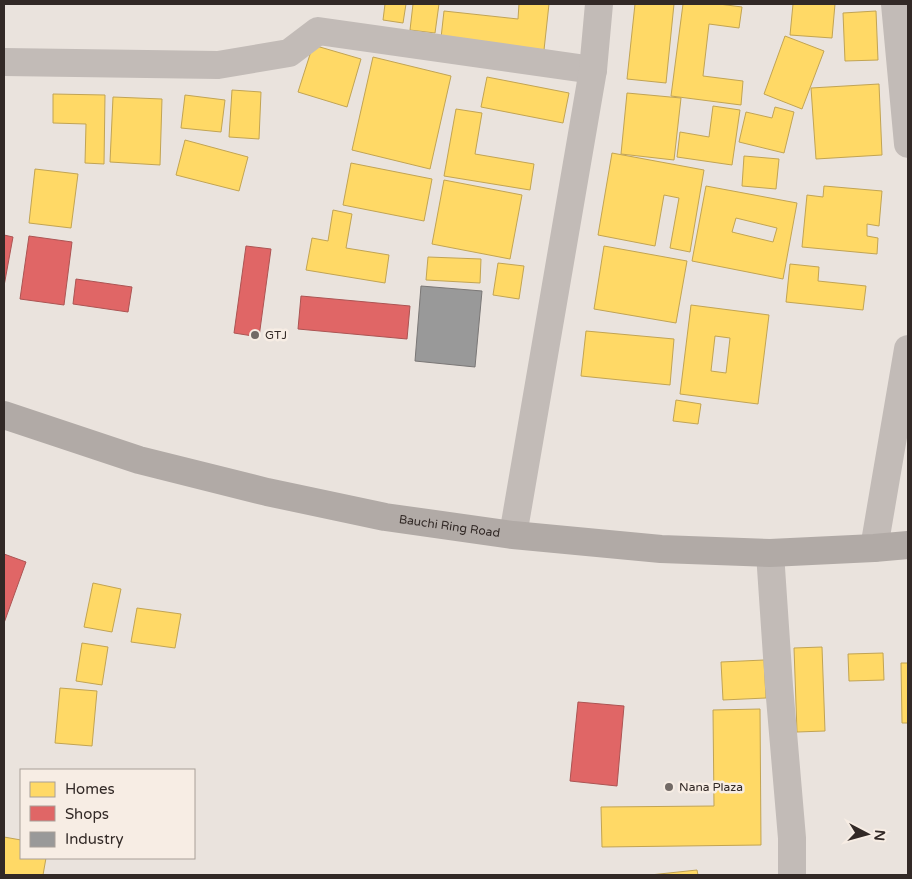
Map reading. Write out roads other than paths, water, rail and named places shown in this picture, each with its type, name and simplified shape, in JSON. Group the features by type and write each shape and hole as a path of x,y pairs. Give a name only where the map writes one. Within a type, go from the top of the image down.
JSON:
{"main road":[{"name":"Bauchi Ring Road","path":"4,415 139,460 267,492 385,517 512,535 661,549 770,552 908,545"}],"street":[{"path":"512,535 593,70 599,4"},
{"path":"895,4 908,144"},
{"path":"4,62 218,65 289,53 318,31 593,70"},
{"path":"874,548 908,349"},
{"path":"770,552 792,838 792,875"}],"place":[{"name":"GTJ","path":"255,335"},
{"name":"Nana Plaza","path":"669,787"}]}
